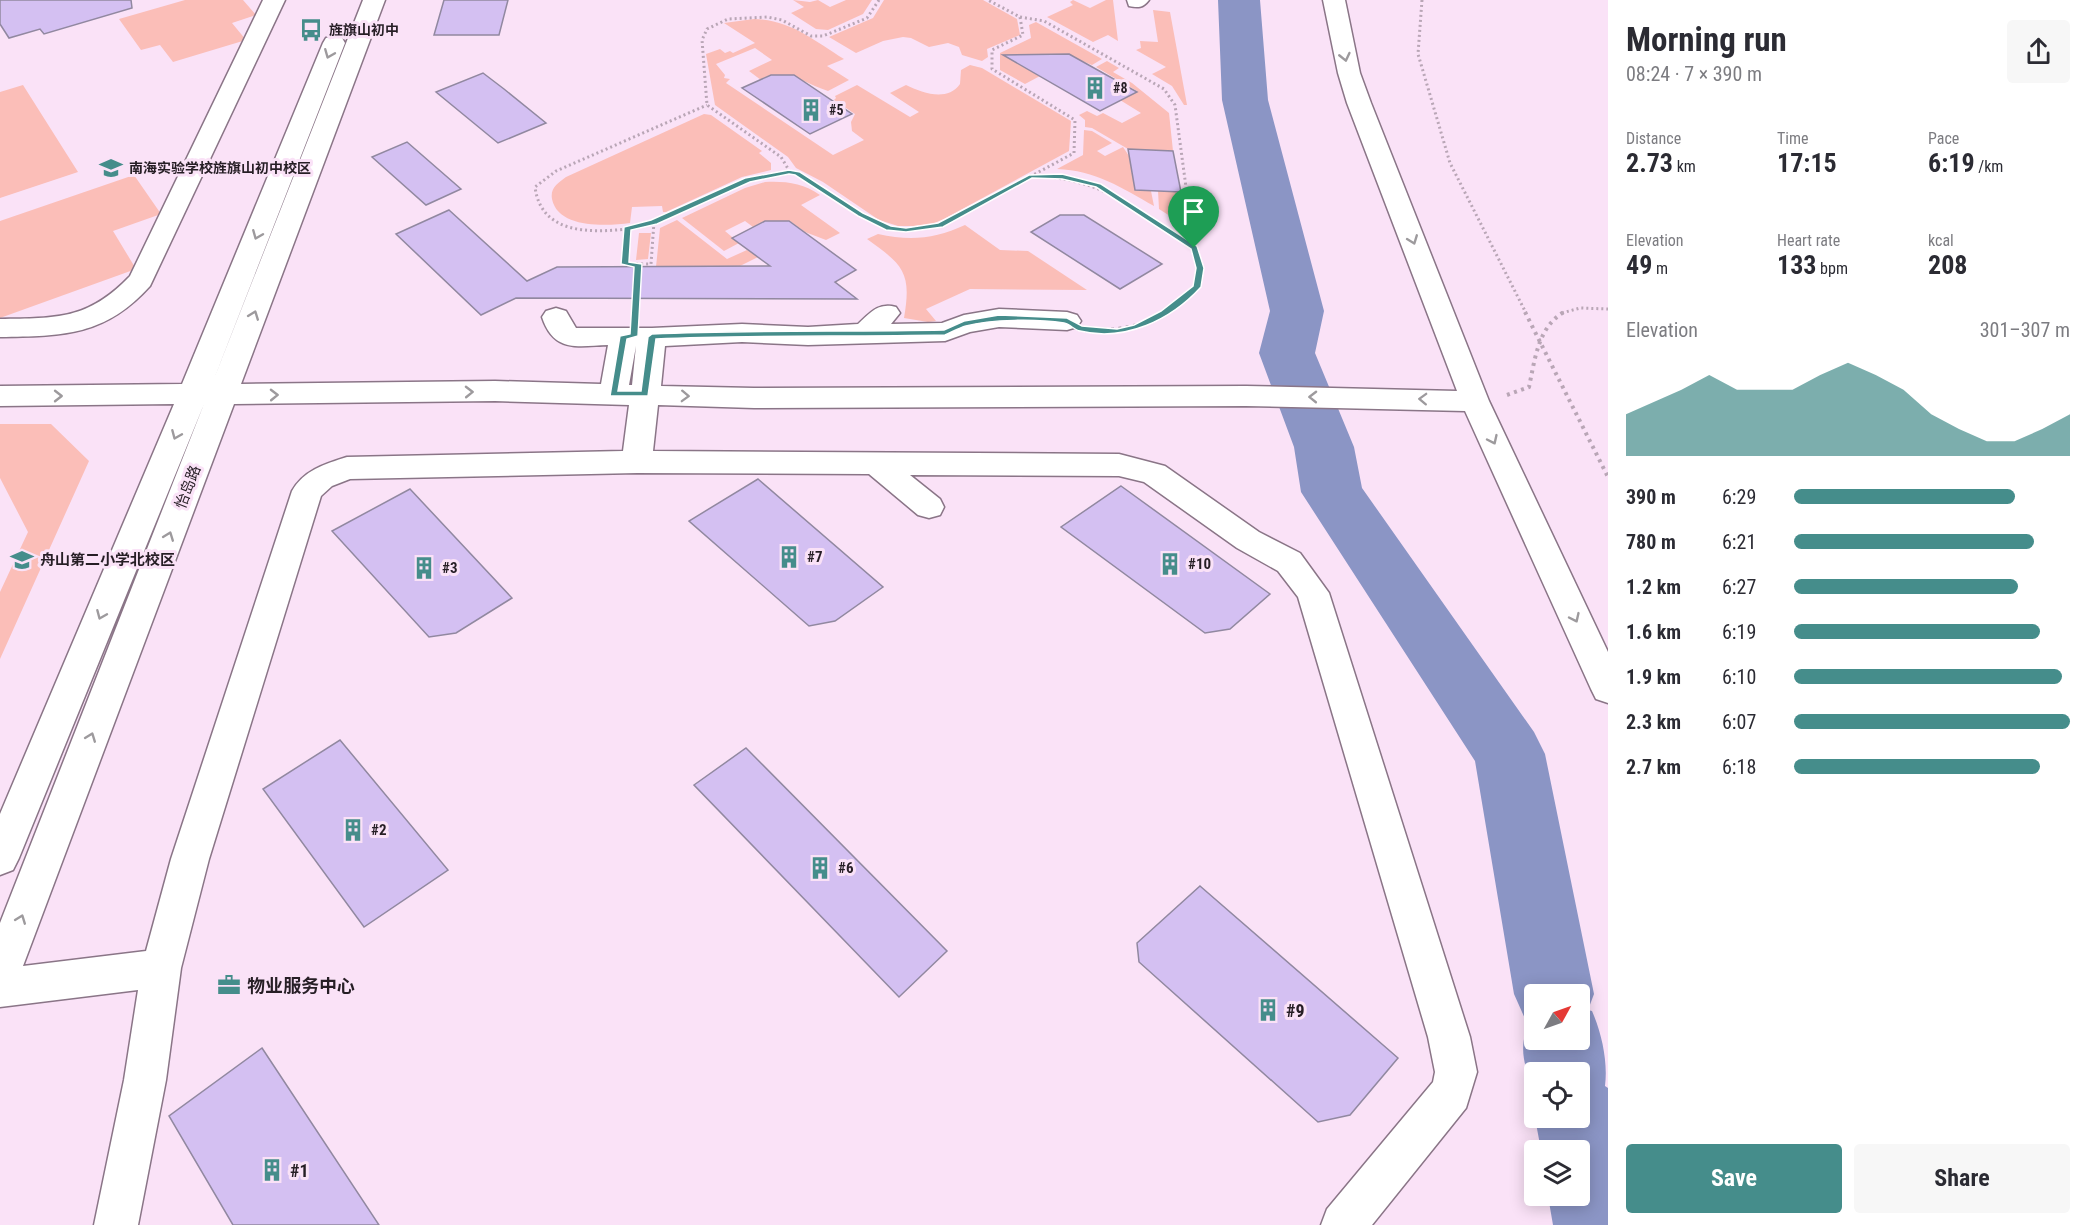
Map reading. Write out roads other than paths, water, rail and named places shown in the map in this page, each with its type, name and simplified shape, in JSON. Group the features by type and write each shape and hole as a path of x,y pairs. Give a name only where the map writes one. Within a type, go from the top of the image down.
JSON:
{"street":[{"path":"0,327 58,327 80,322 120,304 131,293 141,280 274,0"},
{"path":"0,858 192,395 352,0"},
{"name":"怡岛路","path":"0,974 374,0"},
{"path":"1334,0 1349,73 1359,103 1475,401 1608,689"},
{"path":"865,333 886,314"},
{"path":"556,317 560,329 570,337 742,333 808,336 945,332 964,324 999,318 1067,321"},
{"path":"613,394 637,336"},
{"path":"637,336 645,394 637,462"},
{"path":"0,396 495,391 754,398 1246,396 1475,401"},
{"path":"116,1225 145,1080 161,968 190,859 307,491 321,478 347,468 637,462 1119,465 1154,474 1248,540 1288,562 1312,593 1449,1037 1456,1072 1451,1093 1343,1225"},
{"path":"877,464 929,507"},
{"path":"0,987 161,968"}],"waterway":[{"path":"1239,0 1245,100 1297,311 1287,353 1324,447 1332,492 1509,754 1552,984"},
{"path":"1565,1050 1567,1062"},
{"path":"1580,1128 1598,1225"}],"place":[{"name":"旌旗山初中","path":"311,30"},
{"name":"#8","path":"1095,88"},
{"name":"#5","path":"811,110"},
{"name":"南海实验学校旌旗山初中校区","path":"111,168"},
{"name":"#7","path":"789,557"},
{"name":"舟山第二小学北校区","path":"22,560"},
{"name":"#10","path":"1170,564"},
{"name":"#3","path":"424,568"},
{"name":"#2","path":"353,830"},
{"name":"#6","path":"820,868"},
{"name":"物业服务中心","path":"229,985"},
{"name":"#9","path":"1268,1010"},
{"name":"#1","path":"272,1170"}]}
